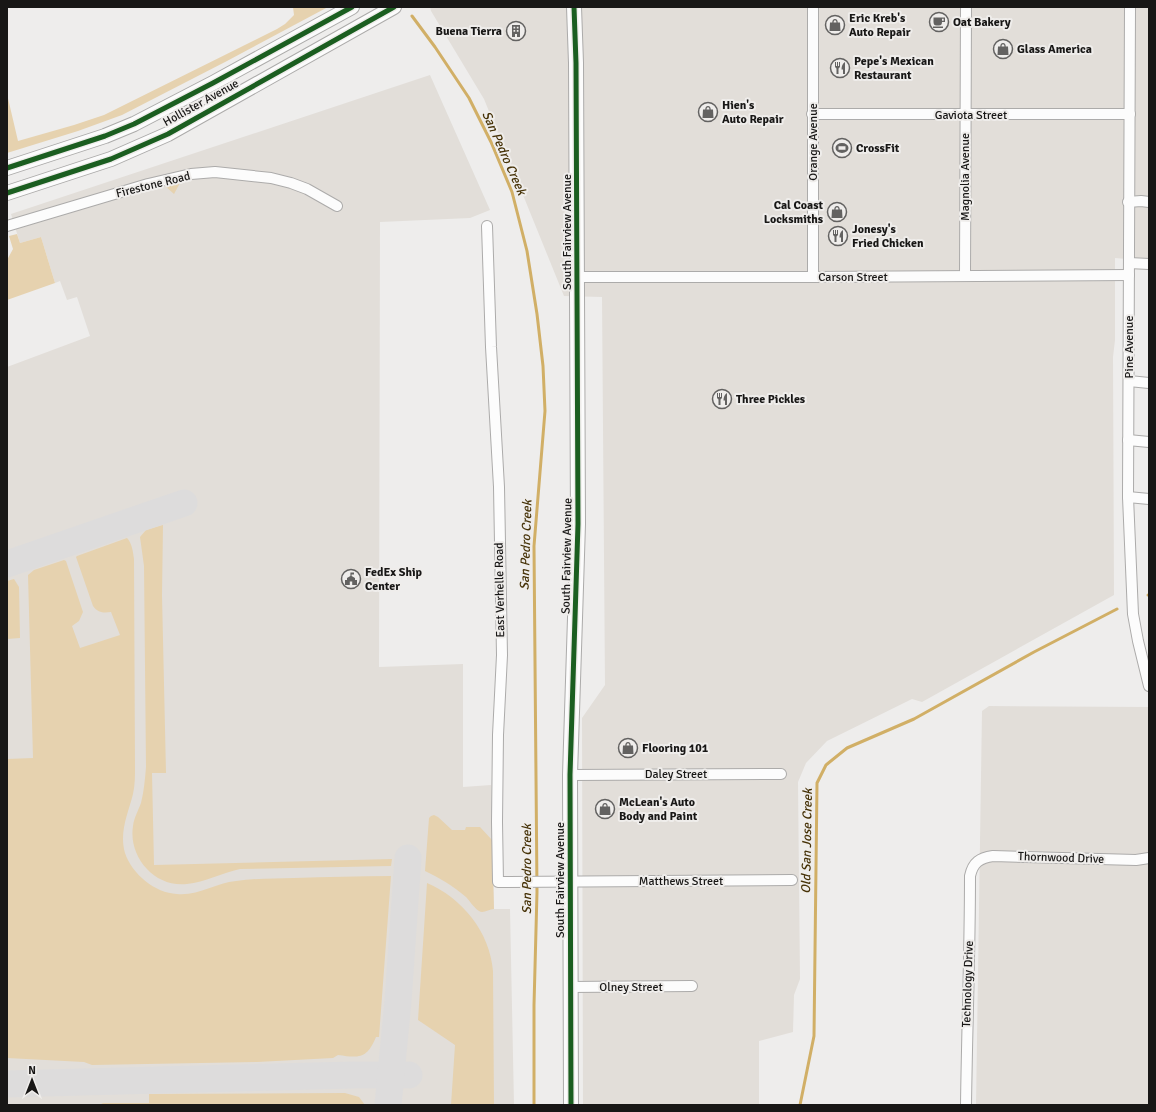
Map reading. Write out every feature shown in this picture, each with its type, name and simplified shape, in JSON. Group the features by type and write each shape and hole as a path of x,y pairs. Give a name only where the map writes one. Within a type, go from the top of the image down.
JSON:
{"street":[{"name":"Hollister Avenue","path":"7,168 105,136 134,124 214,83 352,7"},
{"name":"South Fairview Avenue","path":"571,1105 570,775 578,532 579,412 576,63 574,7"},
{"name":"Orange Avenue","path":"813,7 813,277"},
{"name":"Magnolia Avenue","path":"965,276 966,7"},
{"name":"Pine Avenue","path":"1130,7 1128,202 1128,497 1133,614 1149,686"},
{"name":"Hollister Avenue","path":"7,193 111,159 168,134 388,10"},
{"name":"Gaviota Street","path":"812,114 1130,114"},
{"name":"Firestone Road","path":"11,225 148,184 190,174 215,172 271,178 291,183 307,189 337,206"},
{"path":"1128,202 1149,202"},
{"name":"East Verhelle Road","path":"487,226 491,347 499,487 502,655 498,735 498,882 570,881"},
{"path":"1129,263 1149,264"},
{"name":"Carson Street","path":"577,277 1129,275"},
{"path":"1129,381 1149,383"},
{"path":"1128,440 1149,442"},
{"path":"1128,497 1149,499"},
{"name":"Daley Street","path":"570,775 781,774"},
{"name":"Thornwood Drive","path":"974,864 984,857 993,856 1136,860 1149,858"},
{"name":"Technology Drive","path":"966,1105 970,876 974,864"},
{"name":"Matthews Street","path":"570,881 792,880"},
{"name":"Olney Street","path":"570,987 692,986"}],"shaded area":[{"path":"293,7 328,7 122,115 78,131 7,153 7,94 18,141 74,125 104,115 277,29 285,24 294,15"},
{"path":"430,7 1149,7 1149,261 1115,258 1115,340 1113,357 1114,595 922,702 912,699 827,741 806,763 798,782 800,979 794,995 793,1032 759,1041 759,1105 583,1105 582,718 605,685 602,297 564,296 484,99"},
{"path":"430,75 490,210 470,218 380,222 379,667 463,664 463,787 491,785 494,909 510,909 514,1105 7,1105 7,367 90,336 77,297 67,300 60,281 55,283 41,237 20,243 11,214"},
{"path":"180,183 174,194 165,186"},
{"path":"17,234 20,243 41,237 55,283 7,300 7,260 13,249 9,236"},
{"path":"163,525 162,595 166,773 152,773 154,865 392,859 391,866 240,869 194,883 175,884 164,881 155,876 139,859 133,838 133,826 143,794 146,767 144,566 140,537 146,530"},
{"path":"127,538 133,551 134,559 135,767 134,791 125,823 123,838 123,845 128,861 145,881 161,890 177,894 192,893 229,882 250,879 391,876 379,1037 376,1037 369,1050 362,1055 352,1057 338,1055 333,1058 257,1062 92,1065 84,1062 7,1058 7,759 33,758 28,575 34,570 64,560 66,561 83,612 79,621 72,626 80,648 120,635 111,612 101,612 93,606 76,557"},
{"path":"14,579 19,587 20,638 7,639 7,581"},
{"path":"989,706 1149,707 1149,1105 976,1105 982,711"},
{"path":"434,815 452,830 465,830 466,827 480,827 492,840 494,909 482,912 479,911 456,889 425,871 429,818"},
{"path":"427,883 440,889 452,898 472,918 480,930 491,957 493,971 494,1105 451,1105 455,1045 418,1020"},
{"path":"345,1093 359,1097 365,1105 99,1105 103,1103 149,1103 149,1094"}],"waterway":[{"name":"San Pedro Creek","path":"412,16 469,98 491,142 512,192 527,251 537,314 543,366 545,411 534,546 537,892 534,1005 534,1105"},
{"name":"Old San Jose Creek","path":"800,1105 814,1036 817,783 826,765 847,748 914,719 1034,652 1117,609"}],"taxiway":[{"path":"7,564 184,503"},
{"path":"388,1105 398,1001 408,858"},
{"path":"7,1084 354,1075 409,1075"}],"cycle path":[{"path":"7,168 105,136 134,124 213,83 352,7"},
{"path":"7,193 111,159 168,134 394,7"},
{"path":"571,1105 570,775 578,524 576,63 574,7"}],"place":[{"name":"Oat Bakery","path":"939,22"},
{"name":"Eric Kreb's Auto Repair","path":"835,25"},
{"name":"Buena Tierra","path":"516,31"},
{"name":"Glass America","path":"1003,49"},
{"name":"Pepe's Mexican Restaurant","path":"840,68"},
{"name":"Hien's Auto Repair","path":"708,112"},
{"name":"CrossFit","path":"842,148"},
{"name":"Cal Coast Locksmiths","path":"837,212"},
{"name":"Jonesy's Fried Chicken","path":"838,236"},
{"name":"Three Pickles","path":"722,399"},
{"name":"FedEx Ship Center","path":"351,579"},
{"name":"Flooring 101","path":"628,748"},
{"name":"McLean's Auto Body and Paint","path":"605,809"}]}
